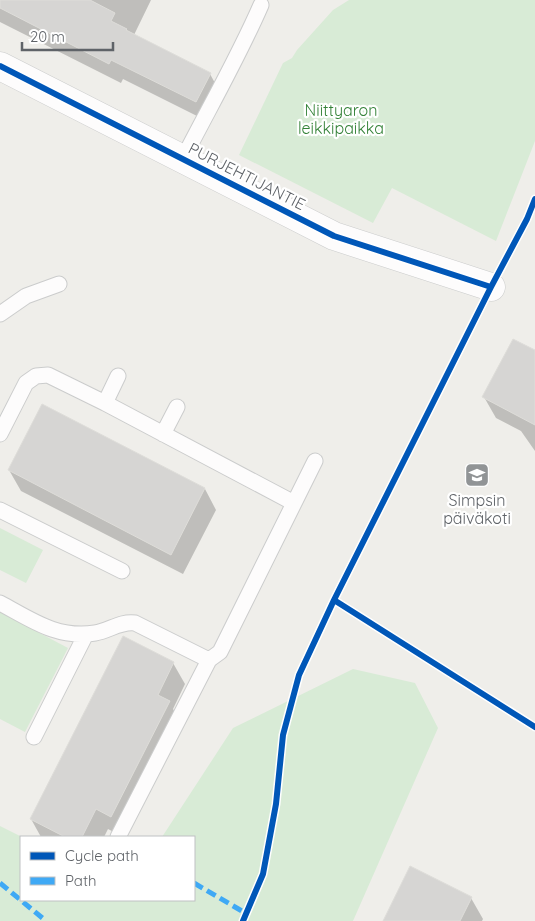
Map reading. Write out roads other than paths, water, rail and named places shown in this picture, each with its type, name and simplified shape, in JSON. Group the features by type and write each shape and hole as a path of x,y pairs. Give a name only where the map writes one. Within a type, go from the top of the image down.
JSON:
{"street":[{"name":"PURJEHTIJANTIE","path":"0,66 334,236 491,287"}],"lane":[{"path":"183,159 230,67 244,44 261,6"},
{"path":"0,314 26,296 58,284"},
{"path":"0,434 26,382 36,376 48,375 294,503"},
{"path":"105,403 118,376"},
{"path":"163,434 177,407"},
{"path":"119,836 209,660 220,652 315,461"},
{"path":"0,510 122,571"},
{"path":"0,603 51,630 68,634 97,633 127,622 135,623 209,660"},
{"path":"34,737 86,634"}],"place":[{"name":"Simpsin päiväkoti","path":"477,475"}],"park label":[{"name":"Niittyaron leikkipaikka","path":"341,119"}]}
